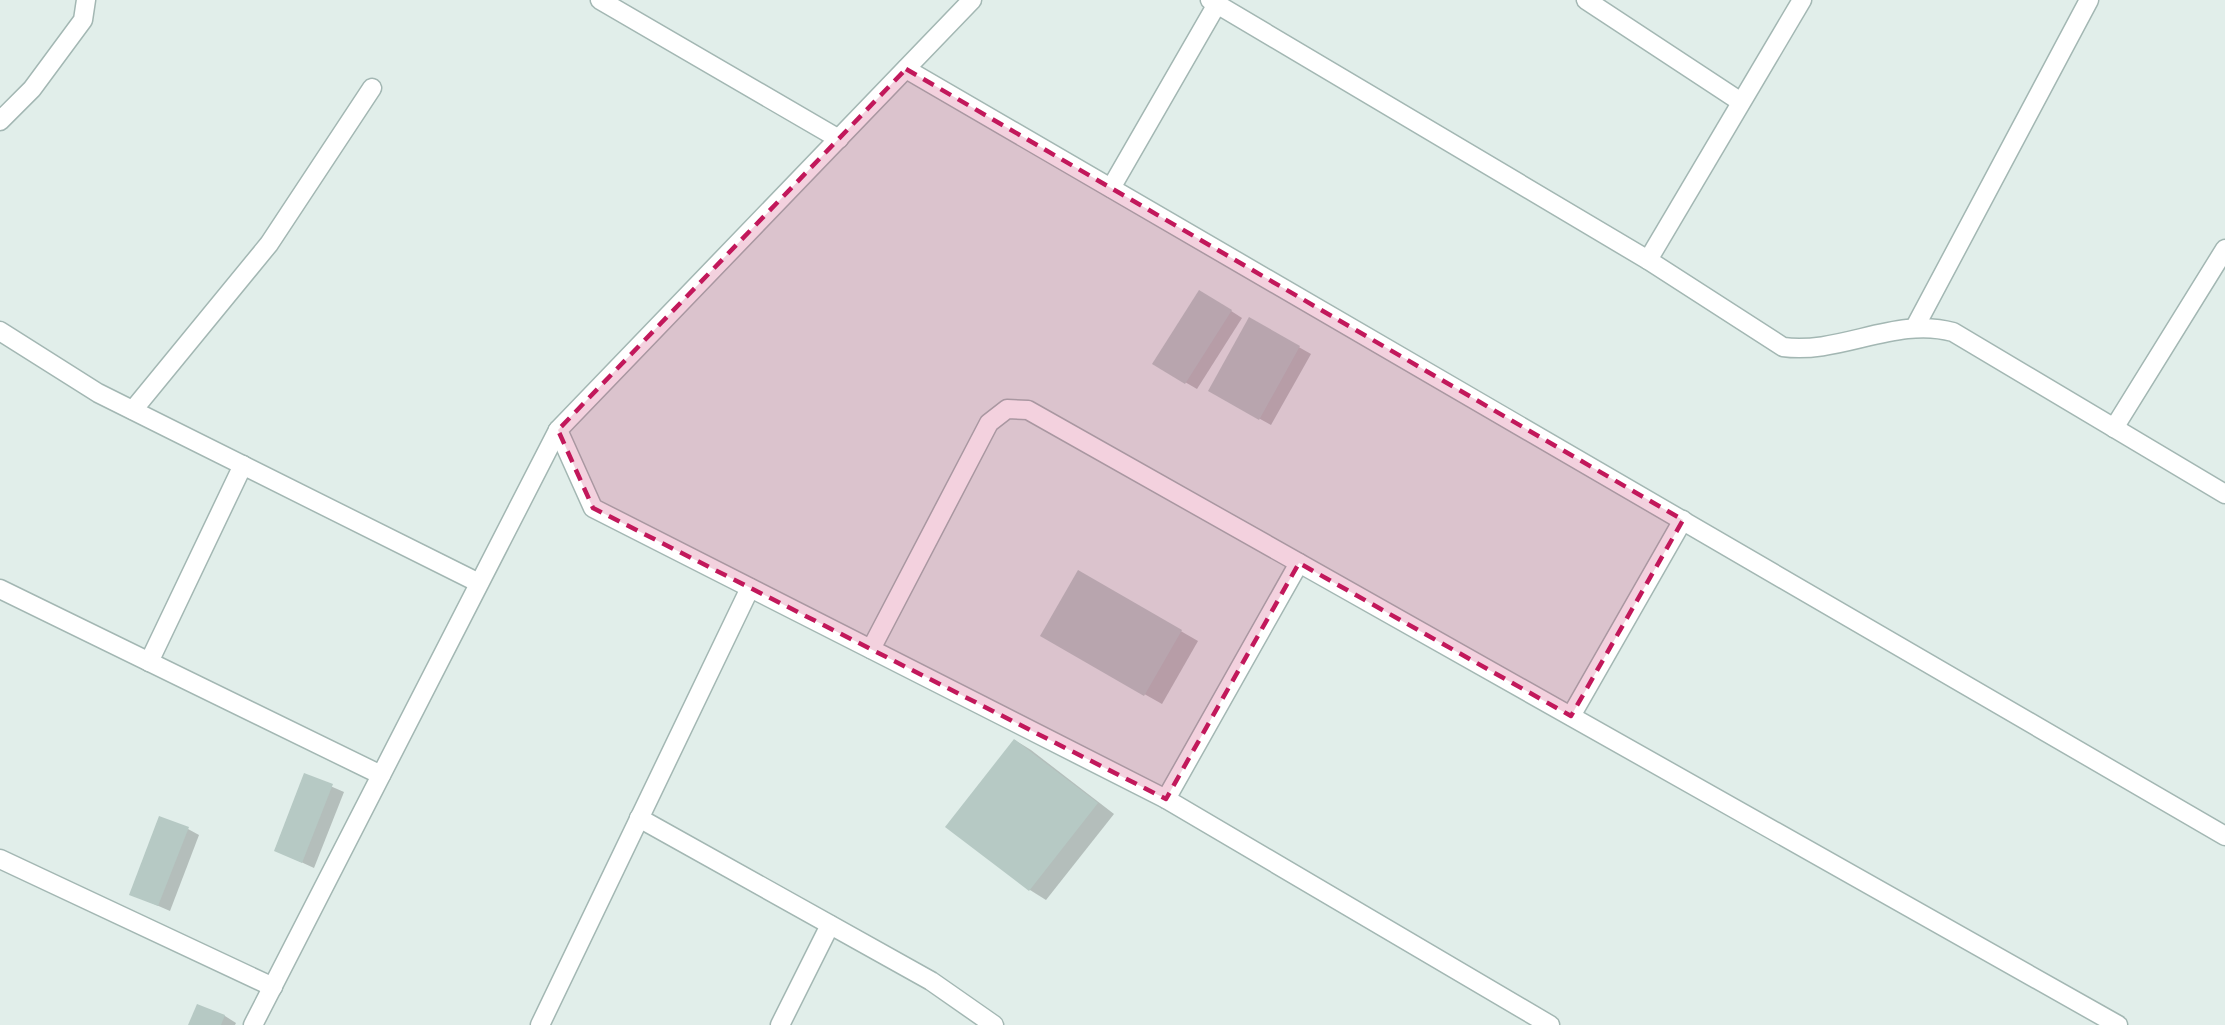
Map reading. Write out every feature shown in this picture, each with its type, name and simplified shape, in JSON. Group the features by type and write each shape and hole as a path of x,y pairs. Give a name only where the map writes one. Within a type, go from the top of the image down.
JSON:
{"street":[{"path":"0,122 32,89 83,20 86,0"},
{"path":"600,0 839,139"},
{"path":"253,1025 558,430 972,0"},
{"path":"1586,0 1742,102"},
{"path":"1648,260 1802,0"},
{"path":"1915,327 2089,0"},
{"path":"1111,188 1214,2 1648,260 1783,347 1802,350 1915,327 1936,327 1953,332 2225,494"},
{"path":"906,69 2225,836"},
{"path":"133,410 269,244 372,87"},
{"path":"2114,428 2225,249"},
{"path":"0,331 98,393 479,583"},
{"path":"871,649 988,423 1007,409 1028,410 2118,1025"},
{"path":"558,430 592,508 1166,799 1550,1025"},
{"path":"149,662 243,465"},
{"path":"1570,716 1683,520"},
{"path":"1166,799 1299,563"},
{"path":"540,1025 750,588"},
{"path":"0,589 381,775"},
{"path":"639,818 931,981 994,1025"},
{"path":"0,859 273,987"},
{"path":"780,1025 830,925"}],"highlighted area":[{"path":"906,69 1683,520 1571,716 1299,563 1166,799 593,508 558,430"}],"building":[{"path":"1199,290 1232,310 1185,384 1152,364"},
{"path":"1249,317 1300,346 1259,420 1208,391"},
{"path":"1078,570 1182,630 1144,696 1040,636"},
{"path":"1014,739 1098,803 1029,891 945,827"},
{"path":"304,773 333,784 302,863 274,851"},
{"path":"159,816 189,827 158,906 129,895"},
{"path":"197,1004 225,1015 221,1025 188,1025"}]}
